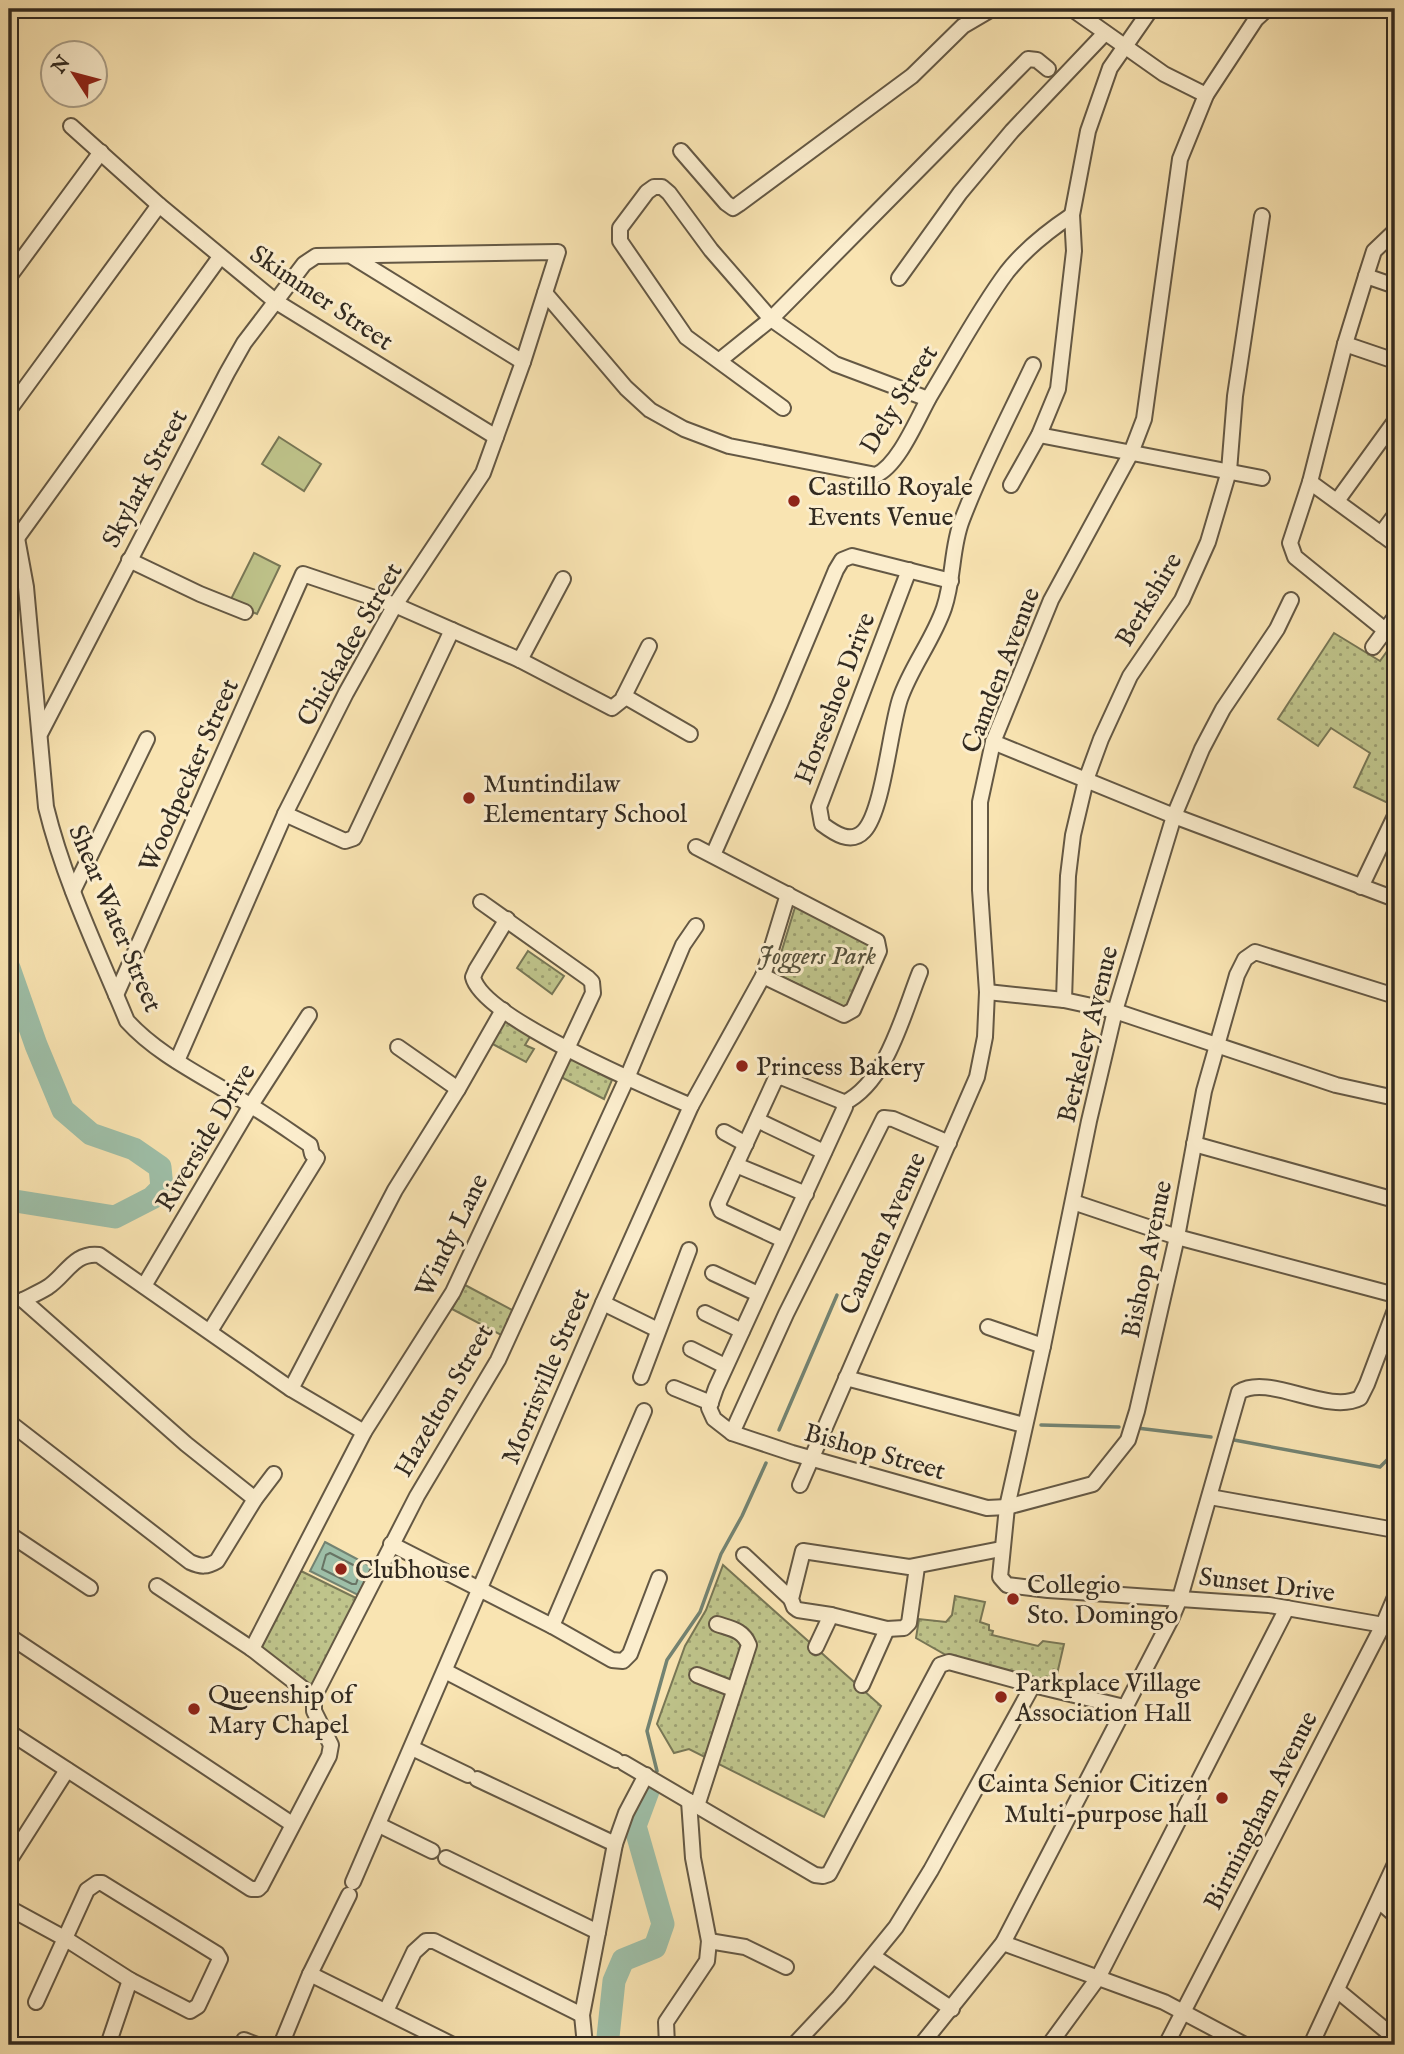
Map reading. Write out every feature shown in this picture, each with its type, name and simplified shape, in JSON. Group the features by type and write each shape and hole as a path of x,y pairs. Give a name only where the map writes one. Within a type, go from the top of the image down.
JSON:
{"street":[{"path":"681,151 733,208 912,76 963,26 992,9"},
{"path":"1072,9 1164,74 1206,95"},
{"path":"1011,485 1039,435 1058,389 1074,251 1072,215 1088,131 1110,68 1151,9"},
{"name":"Camden Avenue","path":"800,1485 971,1094 982,1058 986,992 980,890 981,802 993,742 1051,600 1131,453 1144,419 1180,159 1206,95 1256,19 1267,9"},
{"path":"899,278 960,192 1012,131 1105,33"},
{"path":"719,360 771,320 1028,59 1037,60 1048,69"},
{"name":"Skimmer Street","path":"71,126 159,205 275,301 496,437"},
{"path":"9,277 102,152"},
{"path":"783,408 686,337 620,241 620,228 647,192 654,187 662,187 669,193 711,250 771,320 835,364 928,399"},
{"path":"9,410 159,205"},
{"name":"Dely Street","path":"549,298 599,358 650,410 684,429 729,446 876,475 886,468 906,439 1008,271 1043,234 1072,215"},
{"name":"Berkshire","path":"1064,1000 1068,876 1073,835 1086,780 1101,738 1130,676 1182,600 1208,542 1228,471 1235,396 1262,216"},
{"path":"1385,630 1296,557 1290,543 1310,482 1345,344 1374,251 1395,231"},
{"name":"Chickadee Street","path":"177,1061 285,814 346,693 395,604 483,473 549,298 558,252 353,257"},
{"name":"Skylark Street","path":"41,732 226,373 275,301 309,259 316,256 353,257"},
{"path":"13,533 220,257"},
{"path":"353,257 523,362"},
{"path":"1366,276 1395,286"},
{"path":"1345,344 1395,362"},
{"name":"Horseshoe Drive","path":"909,570 819,807 822,824 836,835 846,838 862,834 875,811 905,684 945,607 961,521 1033,365"},
{"path":"1337,501 1395,421"},
{"path":"1039,435 1262,478"},
{"path":"1310,482 1395,544"},
{"path":"1381,534 1395,515"},
{"name":"Shear Water Street","path":"13,533 26,587 46,807 52,833 127,1021 142,1036 177,1061 251,1105 310,1145 312,1154 317,1158 210,1331"},
{"path":"713,855 836,570 846,557 852,556 951,581"},
{"path":"129,560 244,612"},
{"name":"Woodpecker Street","path":"116,995 303,574 395,604"},
{"path":"520,660 563,579"},
{"name":"Berkeley Avenue","path":"1007,1585 1000,1577 1007,1507 1089,1121 1115,1012 1174,816 1202,749 1218,719 1277,629 1290,600"},
{"path":"395,604 520,660 607,707 615,706 624,695 649,646"},
{"path":"1373,647 1395,617"},
{"path":"285,814 345,841 354,838 452,630"},
{"path":"624,695 690,734"},
{"path":"74,891 147,739"},
{"path":"993,742 1174,816 1395,899"},
{"path":"1361,887 1395,816"},
{"path":"696,847 877,941 879,951 853,1010 844,1015 763,976"},
{"name":"Morrisville Street","path":"281,2045 691,1106 763,976 788,894"},
{"path":"481,902 507,919 473,977 478,989 503,1010 566,1050 691,1106"},
{"name":"Windy Lane","path":"252,1649 364,1432 453,1292 593,993 592,982 507,919"},
{"name":"Hazelton Street","path":"314,1697 417,1496 498,1360 683,945 696,926"},
{"name":"Bishop Avenue","path":"1007,1507 1093,1484 1128,1440 1177,1237 1194,1144 1217,1044 1237,975 1245,959 1255,952 1395,996"},
{"path":"783,1240 718,1208 775,1080 779,1077 844,1103 856,1097 868,1086 883,1063 920,972"},
{"path":"986,992 1064,1000 1115,1012 1336,1085 1395,1098"},
{"path":"290,1389 395,1189 458,1089 503,1010"},
{"name":"Riverside Drive","path":"144,1286 251,1105 309,1015"},
{"path":"398,1047 458,1089"},
{"path":"844,1103 845,1107 725,1366 709,1408 714,1419 732,1433 786,1314 884,1118 893,1118 949,1143"},
{"path":"757,1120 824,1152"},
{"path":"724,1132 746,1144"},
{"path":"1194,1144 1395,1200"},
{"path":"736,1165 806,1194"},
{"path":"1073,1202 1177,1237 1395,1295"},
{"path":"641,1377 688,1250"},
{"path":"255,1499 186,1444 16,1299 50,1286 74,1262 92,1254 99,1255 290,1389 364,1432"},
{"path":"713,1273 758,1294"},
{"path":"603,1303 658,1330"},
{"path":"921,2045 1003,1943 1180,1598 1239,1392 1254,1386 1344,1402 1360,1398 1395,1310"},
{"path":"705,1313 742,1331"},
{"path":"988,1327 1043,1346"},
{"path":"691,1349 725,1366"},
{"path":"846,1378 1024,1425"},
{"path":"674,1388 711,1403"},
{"path":"552,1626 645,1411"},
{"path":"9,1422 190,1562 199,1566 208,1566 217,1561 255,1499 274,1474"},
{"name":"Bishop Street","path":"732,1433 987,1508 1007,1507"},
{"path":"1210,1497 1395,1530"},
{"path":"9,1534 90,1588"},
{"path":"391,1544 480,1588 612,1660 622,1661 630,1654 659,1578"},
{"path":"791,1599 803,1551 917,1567 1001,1549"},
{"path":"744,1555 791,1599 798,1610 887,1629 904,1628 909,1623 917,1567"},
{"name":"Sunset Drive","path":"1007,1585 1075,1593 1180,1598 1287,1608 1389,1626"},
{"path":"9,1732 255,1889 261,1886 331,1745 314,1712 314,1697 252,1649 157,1586"},
{"name":"Birmingham Avenue","path":"1166,2045 1389,1626 1395,1597"},
{"path":"1049,2045 1098,1978 1287,1608"},
{"path":"816,1647 831,1615"},
{"path":"667,2045 666,2022 707,1961 709,1941 693,1858 693,1804 749,1645 740,1632 718,1624"},
{"path":"862,1685 887,1629"},
{"path":"9,1636 292,1824"},
{"path":"445,1671 646,1774 815,1875 823,1876 829,1874 940,1665 949,1662 1124,1707"},
{"path":"697,1675 733,1689"},
{"path":"794,2045 839,1997 895,1927 930,1870 1033,1685"},
{"path":"412,1748 615,1844"},
{"path":"9,1861 67,1770"},
{"path":"585,2045 582,2015 615,1844 626,1813 646,1774"},
{"path":"379,1825 432,1851"},
{"path":"446,1858 598,1932"},
{"path":"1311,2045 1395,1864"},
{"path":"9,1908 66,1939 130,1980 190,2011 198,2006 220,1959 217,1954 102,1883 93,1884 87,1890 66,1939 36,2002"},
{"path":"1378,1901 1395,1915"},
{"path":"386,2011 414,1952 426,1941 434,1941 582,2015"},
{"path":"709,1941 746,1947 786,1967"},
{"path":"1003,1943 1184,2012 1245,2045"},
{"path":"873,1956 952,2008"},
{"path":"310,1974 453,2045"},
{"path":"108,2045 130,1980"},
{"path":"1337,1990 1395,2038"}],"green space":[{"path":"279,437 321,464 304,491 262,464"},
{"path":"254,553 280,566 257,614 230,601"},
{"path":"1334,633 1380,661 1395,640 1395,795 1390,804 1354,787 1370,753 1331,728 1318,746 1278,719"},
{"name":"Joggers Park","path":"796,904 874,946 846,1008 775,973"},
{"path":"528,951 564,976 552,994 517,968"},
{"path":"503,1018 531,1035 525,1045 534,1049 526,1062 489,1042"},
{"path":"569,1058 612,1080 604,1099 561,1077"},
{"path":"465,1285 516,1312 503,1336 452,1309"},
{"path":"723,1565 881,1706 824,1817 689,1749 674,1753 657,1724 685,1646 706,1610"},
{"path":"301,1571 358,1599 312,1687 261,1647"},
{"path":"955,1596 985,1602 980,1622 989,1625 989,1630 993,1631 992,1635 1038,1646 1043,1641 1064,1644 1055,1683 946,1655 916,1638 919,1619 946,1622 952,1615"}],"water":[{"name":"Clubhouse","path":"325,1542 372,1567 358,1595 310,1571"}],"waterway":[{"path":"9,968 36,1045 63,1110 91,1134 134,1149 160,1167 162,1188 152,1198 115,1217 9,1200"},
{"path":"779,1430 837,1295"},
{"path":"1041,1425 1119,1427"},
{"path":"1137,1428 1211,1437"},
{"path":"1234,1440 1380,1467 1390,1457 1395,1445"},
{"path":"657,1771 647,1731 667,1660 700,1612 721,1554 766,1463"},
{"path":"610,2045 608,2037 614,1981 623,1960 655,1947 663,1924 635,1826 648,1791"}],"place":[{"name":"Castillo Royale Events Venue","path":"794,501"},
{"name":"Muntindilaw Elementary School","path":"469,798"},
{"name":"Princess Bakery","path":"742,1066"},
{"name":"Clubhouse","path":"341,1569"},
{"name":"Collegio Sto. Domingo","path":"1013,1599"},
{"name":"Parkplace Village Association Hall","path":"1001,1697"},
{"name":"Queenship of Mary Chapel","path":"194,1709"},
{"name":"Cainta Senior Citizen Multi-purpose hall","path":"1222,1798"}]}
